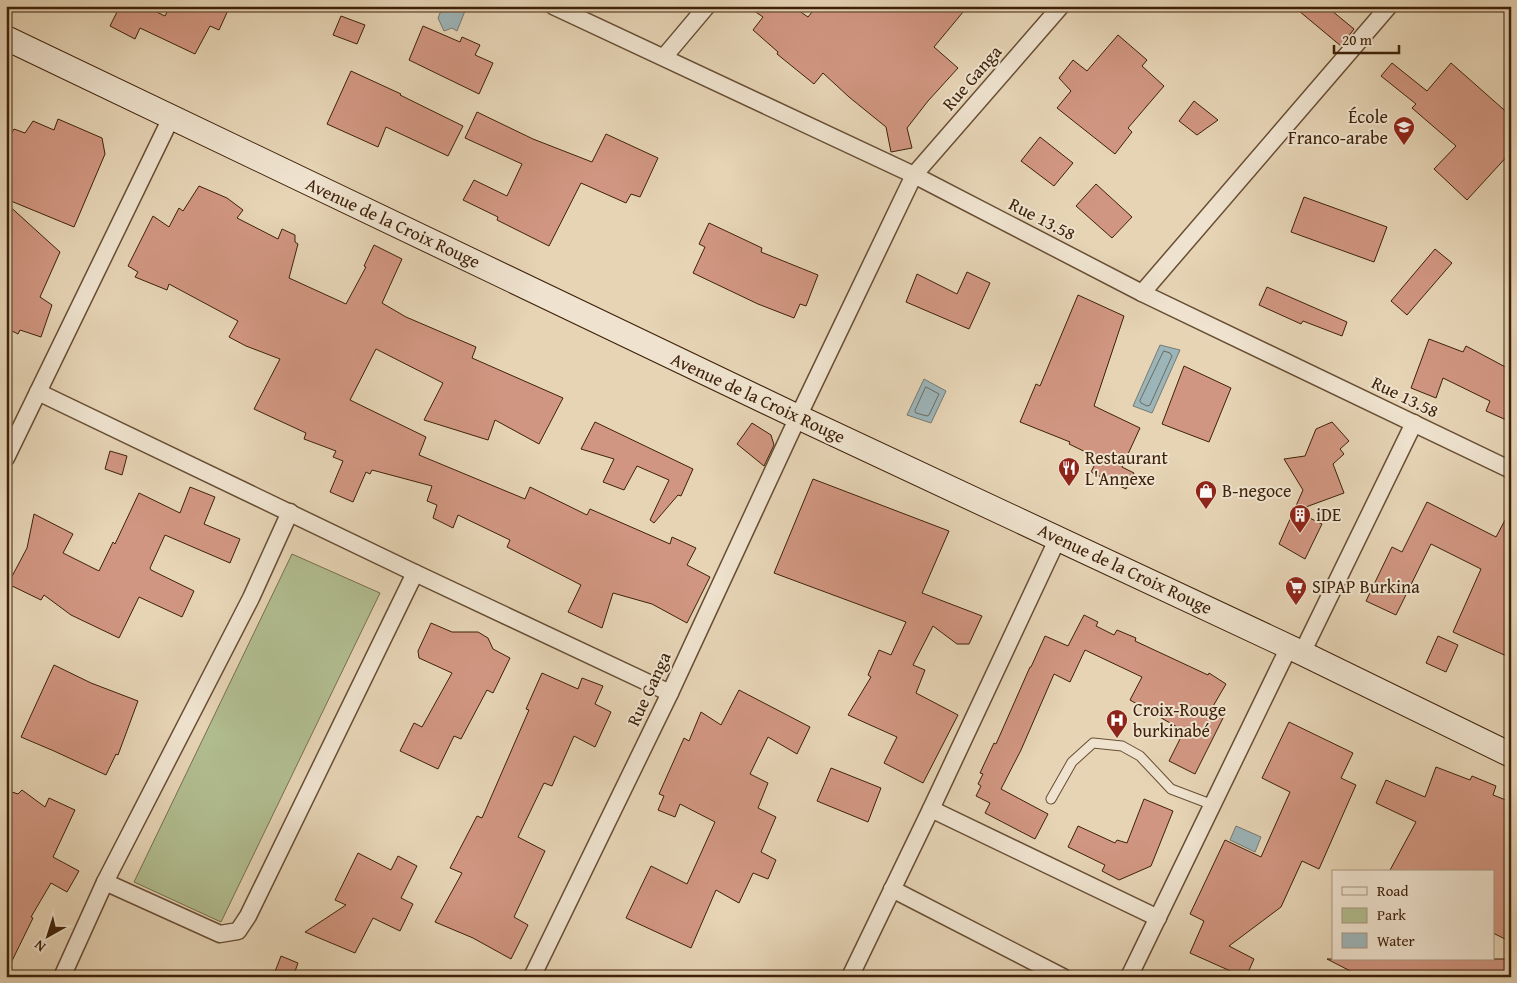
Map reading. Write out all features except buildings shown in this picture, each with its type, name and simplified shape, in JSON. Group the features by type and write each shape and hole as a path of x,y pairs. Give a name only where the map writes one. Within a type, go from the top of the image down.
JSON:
{"street":[{"name":"Rue 13.58","path":"553,6 914,175 1142,293 1511,470"},
{"path":"664,57 707,6"},
{"name":"Rue Ganga","path":"532,977 670,693 798,417 914,175 1061,6"},
{"path":"1142,293 1388,6"},
{"name":"Avenue de la Croix Rouge","path":"6,38 798,417 1295,650 1511,755"},
{"path":"6,458 171,118"},
{"path":"38,392 670,693"},
{"path":"1129,977 1213,805 1414,423"},
{"path":"62,977 105,882 251,598 290,512"},
{"path":"850,977 1058,538"},
{"path":"105,882 220,934 238,931 248,916 415,573"},
{"path":"931,809 1158,918"},
{"path":"892,889 1063,977"}],"lane":[{"path":"1050,798 1072,762 1093,743 1122,746 1140,756 1171,789 1213,805"}],"green space":[{"path":"292,554 380,593 221,922 134,882"}],"water":[{"path":"443,6 467,6 457,31 452,28 444,31 438,18"},
{"path":"1160,345 1180,350 1152,413 1133,406"},
{"path":"924,379 946,391 931,423 907,415"},
{"path":"1236,826 1261,837 1255,852 1230,840"}],"place":[{"name":"École Franco-arabe","path":"1404,146"},
{"name":"Restaurant L'Annexe","path":"1069,487"},
{"name":"B-negoce","path":"1206,510"},
{"name":"iDE","path":"1300,534"},
{"name":"SIPAP Burkina","path":"1296,606"},
{"name":"Croix-Rouge burkinabé","path":"1117,739"}]}
